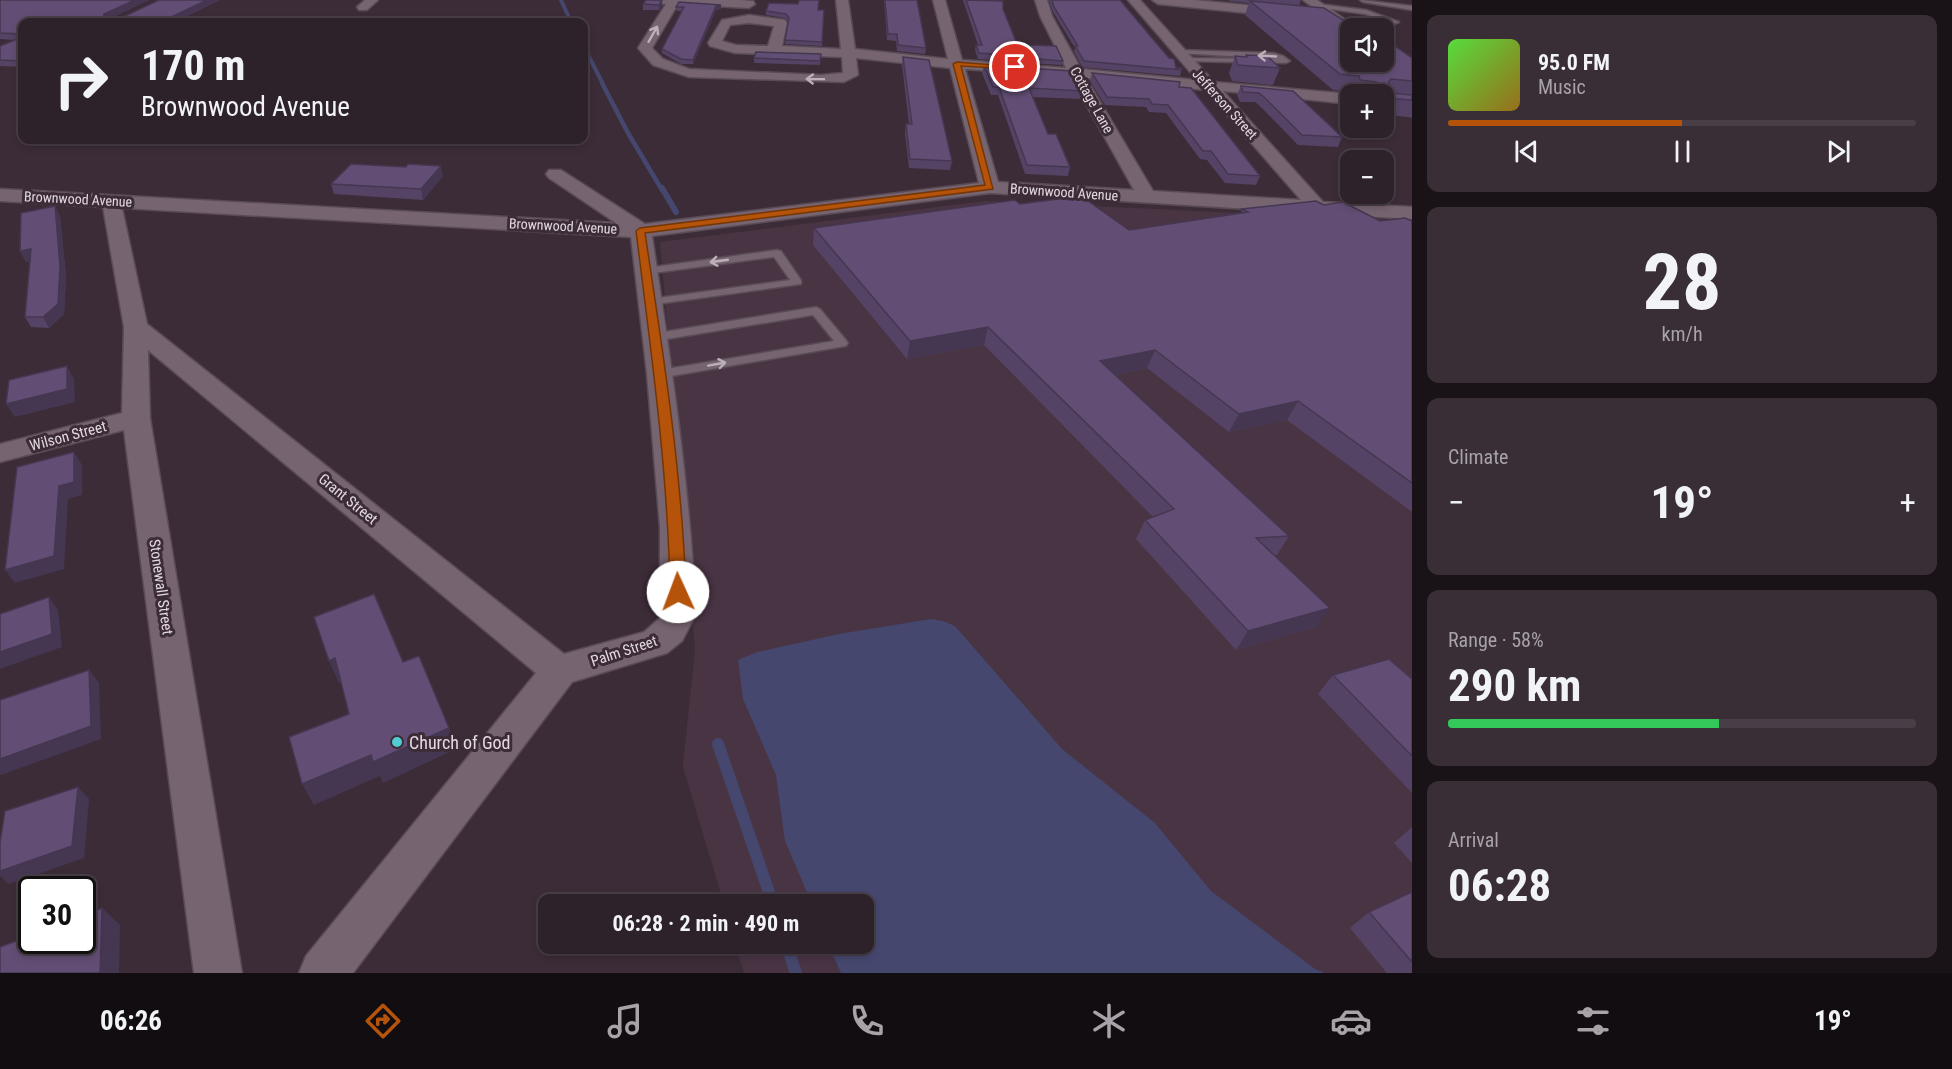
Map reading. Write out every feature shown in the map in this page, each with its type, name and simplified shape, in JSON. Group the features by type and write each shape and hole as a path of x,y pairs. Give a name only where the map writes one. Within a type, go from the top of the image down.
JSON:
{"street":[{"path":"748,19 750,2 666,1 645,48 648,55 668,68 689,73 844,78 851,75 842,0"},
{"path":"939,0 990,187"},
{"name":"Cottage Lane","path":"1041,0 1046,16 1076,73 1147,197"},
{"name":"Jefferson Street","path":"1134,0 1317,207"},
{"path":"1158,0 1309,9 1340,22"},
{"path":"772,50 777,44 781,23 748,19 728,20 723,23 715,43 735,49 850,53 1340,98"},
{"path":"555,174 640,231"},
{"name":"Brownwood Avenue","path":"0,195 640,231 990,187 1412,213"},
{"name":"Stonewall Street","path":"111,200 136,327 136,418 218,973"},
{"name":"Palm Street","path":"559,670 654,643 667,636 675,626 679,614 676,527 660,374 640,231"},
{"name":"Grant Street","path":"136,327 559,670"},
{"name":"Wilson Street","path":"0,453 136,418"},
{"path":"322,973 559,670"}],"lane":[{"path":"1363,0 1412,8"},
{"path":"1309,9 1366,12 1384,18"},
{"path":"1182,56 1273,56 1281,57 1286,62 1182,56"},
{"path":"777,253 797,282 648,286 777,253"},
{"path":"655,337 816,311 842,343 660,374"}],"shaded area":[{"path":"985,201 1412,221 1412,973 744,973 738,954 874,954 874,894 721,894 683,767 695,648 660,242"}],"water":[{"path":"931,619 955,626 1062,749 1155,823 1211,891 1315,969 1325,973 841,973 832,954 874,954 874,894 808,894 785,841 776,775 743,699 738,660 757,652 839,634"}],"building":[{"path":"0,0 135,0 104,14 103,18 18,18 18,34 0,33"},
{"path":"159,0 207,0 169,18 121,18"},
{"path":"646,0 662,1 659,5 643,4"},
{"path":"799,0 819,0 818,10 824,10 822,42 785,40 789,18 786,14 766,11 769,3 798,4"},
{"path":"885,0 917,0 926,48 898,45 897,34 888,34"},
{"path":"966,0 1003,1 1003,9 1022,56 979,53 976,45 982,45"},
{"path":"1052,0 1120,0 1169,58 1174,59 1176,68 1182,68 1182,70 1084,61"},
{"path":"1250,1 1324,8 1340,18 1340,72 1394,72 1394,46 1412,58 1412,81 1391,79 1389,84 1379,84 1360,80 1359,76 1340,74"},
{"path":"679,2 721,5 716,6 693,60 681,59 662,49 684,7 676,7"},
{"path":"18,39 18,61 0,60 0,46"},
{"path":"1030,45 1056,46 1063,61 1026,58"},
{"path":"756,52 821,54 820,61 754,58"},
{"path":"1246,55 1267,56 1280,68 1238,65 1235,56 1247,57"},
{"path":"903,57 929,60 952,161 910,159 906,124 912,124"},
{"path":"984,65 1072,71 1083,91 1029,88 1048,134 1056,134 1070,167 1027,165 999,87 993,87"},
{"path":"1092,73 1180,82 1179,87 1191,88 1260,176 1228,174 1211,151 1203,151 1168,105 1152,104 1149,99 1107,97"},
{"path":"1241,86 1293,91 1340,137 1302,135 1259,93 1243,92"},
{"path":"1394,93 1412,95 1412,100 1397,99"},
{"path":"351,164 441,166 421,189 331,184"},
{"path":"1081,196 1129,230 1248,212 1242,209 1316,201 1324,205 1340,202 1347,204 1380,221 1405,218 1412,221 1412,483 1298,401 1239,414 1155,350 1100,361 1289,536 1256,538 1330,608 1248,631 1145,520 1174,509 988,327 910,341 814,228 1015,200 1020,204"},
{"path":"55,206 60,266 58,304 43,317 25,317 31,249 20,251 21,213"},
{"path":"67,366 67,389 6,404 9,380"},
{"path":"74,452 74,482 59,486 54,556 5,570 17,467"},
{"path":"374,594 403,662 419,656 449,728 373,762 371,755 302,784 289,737 349,714 335,658 329,661 314,617"},
{"path":"49,597 52,634 0,652 0,614"},
{"path":"1389,659 1412,679 1412,756 1333,675"},
{"path":"89,670 91,726 0,759 0,700"},
{"path":"78,787 72,846 0,871 0,843 5,811"},
{"path":"1412,892 1412,962 1369,912"},
{"path":"102,908 100,973 0,973 0,947 18,940 18,954 96,954 96,910"}],"waterway":[{"path":"561,0 569,18"},
{"path":"588,55 603,84"},
{"path":"602,83 662,190"},
{"path":"662,188 676,212"},
{"path":"718,744 770,894"},
{"path":"789,954 796,973"}],"place":[{"name":"Church of God","path":"397,742"}],"route":[{"path":"678,592 676,527 660,374 640,231 990,187 957,64 1015,67"}]}
